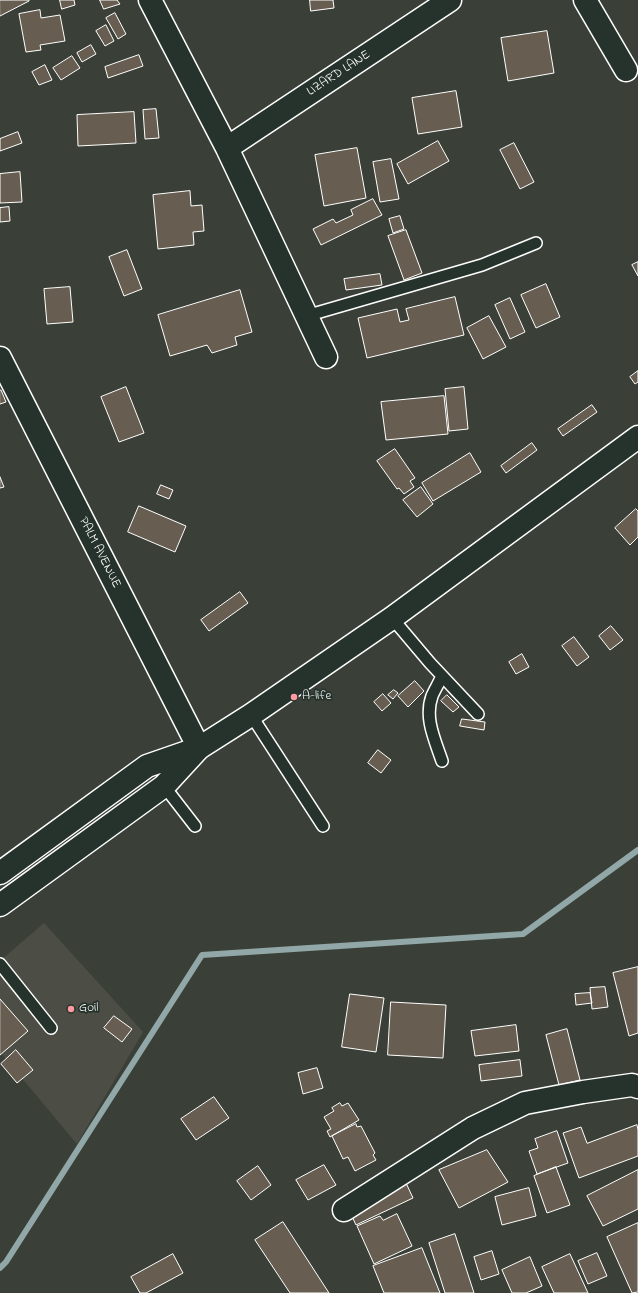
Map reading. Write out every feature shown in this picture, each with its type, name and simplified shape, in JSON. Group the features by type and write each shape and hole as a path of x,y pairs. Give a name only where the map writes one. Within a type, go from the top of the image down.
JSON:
{"street":[{"path":"150,0 227,148 326,356"},
{"name":"LIZARD LANE","path":"227,148 450,0"},
{"path":"585,0 626,70"},
{"name":"PALM AVENUE","path":"0,358 199,748"},
{"path":"0,873 147,766 199,748 251,715 392,618 638,437"},
{"path":"0,905 164,786 199,748"},
{"path":"344,1210 473,1128 525,1103 583,1092 632,1085 638,1087"}],"lane":[{"path":"306,316 482,265 536,243"},
{"path":"392,618 442,676 478,714"},
{"path":"442,676 432,696 429,710 430,727 442,761"},
{"path":"251,715 323,826"},
{"path":"164,786 195,826"},
{"path":"0,964 51,1028"}],"shaded area":[{"path":"44,923 143,1032 77,1144 0,1052 0,961"}],"building":[{"path":"0,0 29,0 29,1 0,16"},
{"path":"60,0 74,0 75,5 62,9"},
{"path":"100,0 117,0 120,4 104,9"},
{"path":"310,0 333,0 334,8 311,11"},
{"path":"40,10 41,18 60,15 65,41 40,45 41,50 26,52 19,14"},
{"path":"115,13 126,34 118,39 106,18"},
{"path":"106,25 114,41 105,46 96,31"},
{"path":"547,31 554,73 508,81 501,38"},
{"path":"91,45 96,54 82,62 77,53"},
{"path":"139,55 143,66 108,78 105,67"},
{"path":"72,56 80,68 61,80 53,68"},
{"path":"45,65 52,80 39,85 32,72"},
{"path":"456,91 462,127 418,134 412,98"},
{"path":"156,109 159,138 145,139 143,110"},
{"path":"134,112 136,143 78,146 77,115"},
{"path":"18,132 22,143 0,151 0,139"},
{"path":"438,141 449,161 408,184 397,164"},
{"path":"514,143 534,182 520,189 500,150"},
{"path":"357,148 366,198 324,206 315,155"},
{"path":"391,159 399,199 380,202 373,162"},
{"path":"20,172 22,202 0,203 0,174"},
{"path":"190,191 191,206 202,205 204,231 193,232 194,245 158,249 153,195"},
{"path":"373,199 382,215 321,245 313,229 333,219 336,223 353,215 351,210"},
{"path":"9,207 10,221 0,222 0,208"},
{"path":"400,216 404,229 393,233 389,219"},
{"path":"406,230 422,273 404,280 388,236"},
{"path":"127,250 142,289 124,296 109,257"},
{"path":"638,262 638,276 632,265"},
{"path":"380,274 382,285 346,290 344,279"},
{"path":"546,284 560,317 536,328 521,295"},
{"path":"70,287 73,322 47,324 44,289"},
{"path":"240,290 252,332 235,337 237,345 212,353 207,345 170,356 158,315"},
{"path":"455,297 464,335 367,358 358,318 397,309 400,322 409,320 406,309"},
{"path":"510,298 525,332 510,339 495,305"},
{"path":"489,316 506,347 483,359 467,328"},
{"path":"638,371 638,382 635,384 630,377"},
{"path":"126,387 144,433 119,442 101,397"},
{"path":"464,387 468,429 449,431 445,389"},
{"path":"0,390 6,402 0,404"},
{"path":"444,396 448,434 386,440 381,402"},
{"path":"592,405 597,412 563,436 558,429"},
{"path":"532,443 537,450 506,473 501,466"},
{"path":"395,449 415,478 410,481 414,487 404,494 399,488 397,489 377,461"},
{"path":"470,453 481,472 433,501 422,483"},
{"path":"0,477 4,487 0,488"},
{"path":"161,485 173,490 169,499 157,494"},
{"path":"421,487 433,504 417,517 403,500"},
{"path":"139,506 186,526 175,552 128,532"},
{"path":"636,509 638,511 638,537 630,545 615,528"},
{"path":"240,592 248,603 209,631 201,620"},
{"path":"611,626 623,640 610,650 599,636"},
{"path":"574,637 589,657 577,666 562,646"},
{"path":"522,654 529,667 516,674 509,662"},
{"path":"415,681 424,691 408,707 398,696"},
{"path":"394,690 398,693 393,699 388,695"},
{"path":"383,694 391,703 382,711 374,702"},
{"path":"447,695 459,707 453,712 441,701"},
{"path":"462,719 485,722 484,730 460,726"},
{"path":"378,750 391,760 381,773 368,763"},
{"path":"638,967 638,1033 629,1036 613,973"},
{"path":"605,987 608,1007 592,1009 590,988"},
{"path":"590,993 592,1003 576,1005 575,994"},
{"path":"350,994 384,998 376,1052 342,1047"},
{"path":"0,999 28,1031 0,1055"},
{"path":"391,1002 446,1005 443,1058 388,1055"},
{"path":"114,1016 132,1029 122,1042 104,1028"},
{"path":"516,1025 519,1051 475,1056 471,1031"},
{"path":"567,1029 580,1080 559,1085 546,1035"},
{"path":"16,1050 33,1070 17,1083 1,1064"},
{"path":"520,1060 522,1076 481,1081 479,1065"},
{"path":"317,1068 323,1088 303,1094 298,1073"},
{"path":"214,1097 229,1118 196,1140 181,1119"},
{"path":"340,1103 342,1106 348,1103 359,1120 330,1137 327,1131 331,1129 324,1117 334,1111 332,1108"},
{"path":"356,1124 357,1127 361,1126 375,1153 373,1155 376,1160 355,1171 348,1157 343,1159 332,1136"},
{"path":"637,1125 638,1156 579,1178 563,1133 581,1127 587,1143"},
{"path":"557,1131 568,1163 537,1174 529,1151 538,1148 535,1139"},
{"path":"487,1150 508,1182 459,1208 439,1170"},
{"path":"324,1165 336,1185 308,1200 296,1180"},
{"path":"258,1166 271,1185 251,1200 237,1181"},
{"path":"556,1167 570,1205 547,1213 534,1176"},
{"path":"638,1170 638,1209 603,1226 587,1196"},
{"path":"406,1183 413,1198 356,1225 349,1210"},
{"path":"529,1188 536,1216 502,1225 495,1197"},
{"path":"397,1214 412,1246 374,1264 357,1226 380,1216 383,1220"},
{"path":"283,1222 329,1293 290,1293 255,1240"},
{"path":"638,1223 638,1292 632,1293 607,1237"},
{"path":"455,1234 474,1293 445,1293 429,1243"},
{"path":"422,1248 440,1293 384,1293 373,1266"},
{"path":"492,1251 499,1274 481,1280 474,1257"},
{"path":"597,1253 607,1276 588,1284 578,1261"},
{"path":"173,1254 183,1273 146,1293 140,1293 131,1277"},
{"path":"570,1254 588,1293 554,1293 542,1267"},
{"path":"530,1257 542,1286 526,1293 512,1293 502,1270"}],"waterway":[{"path":"0,1268 6,1262 202,955 523,934 638,850"}],"place":[{"name":"A-life","path":"294,697"},
{"name":"Goil","path":"71,1009"}]}
